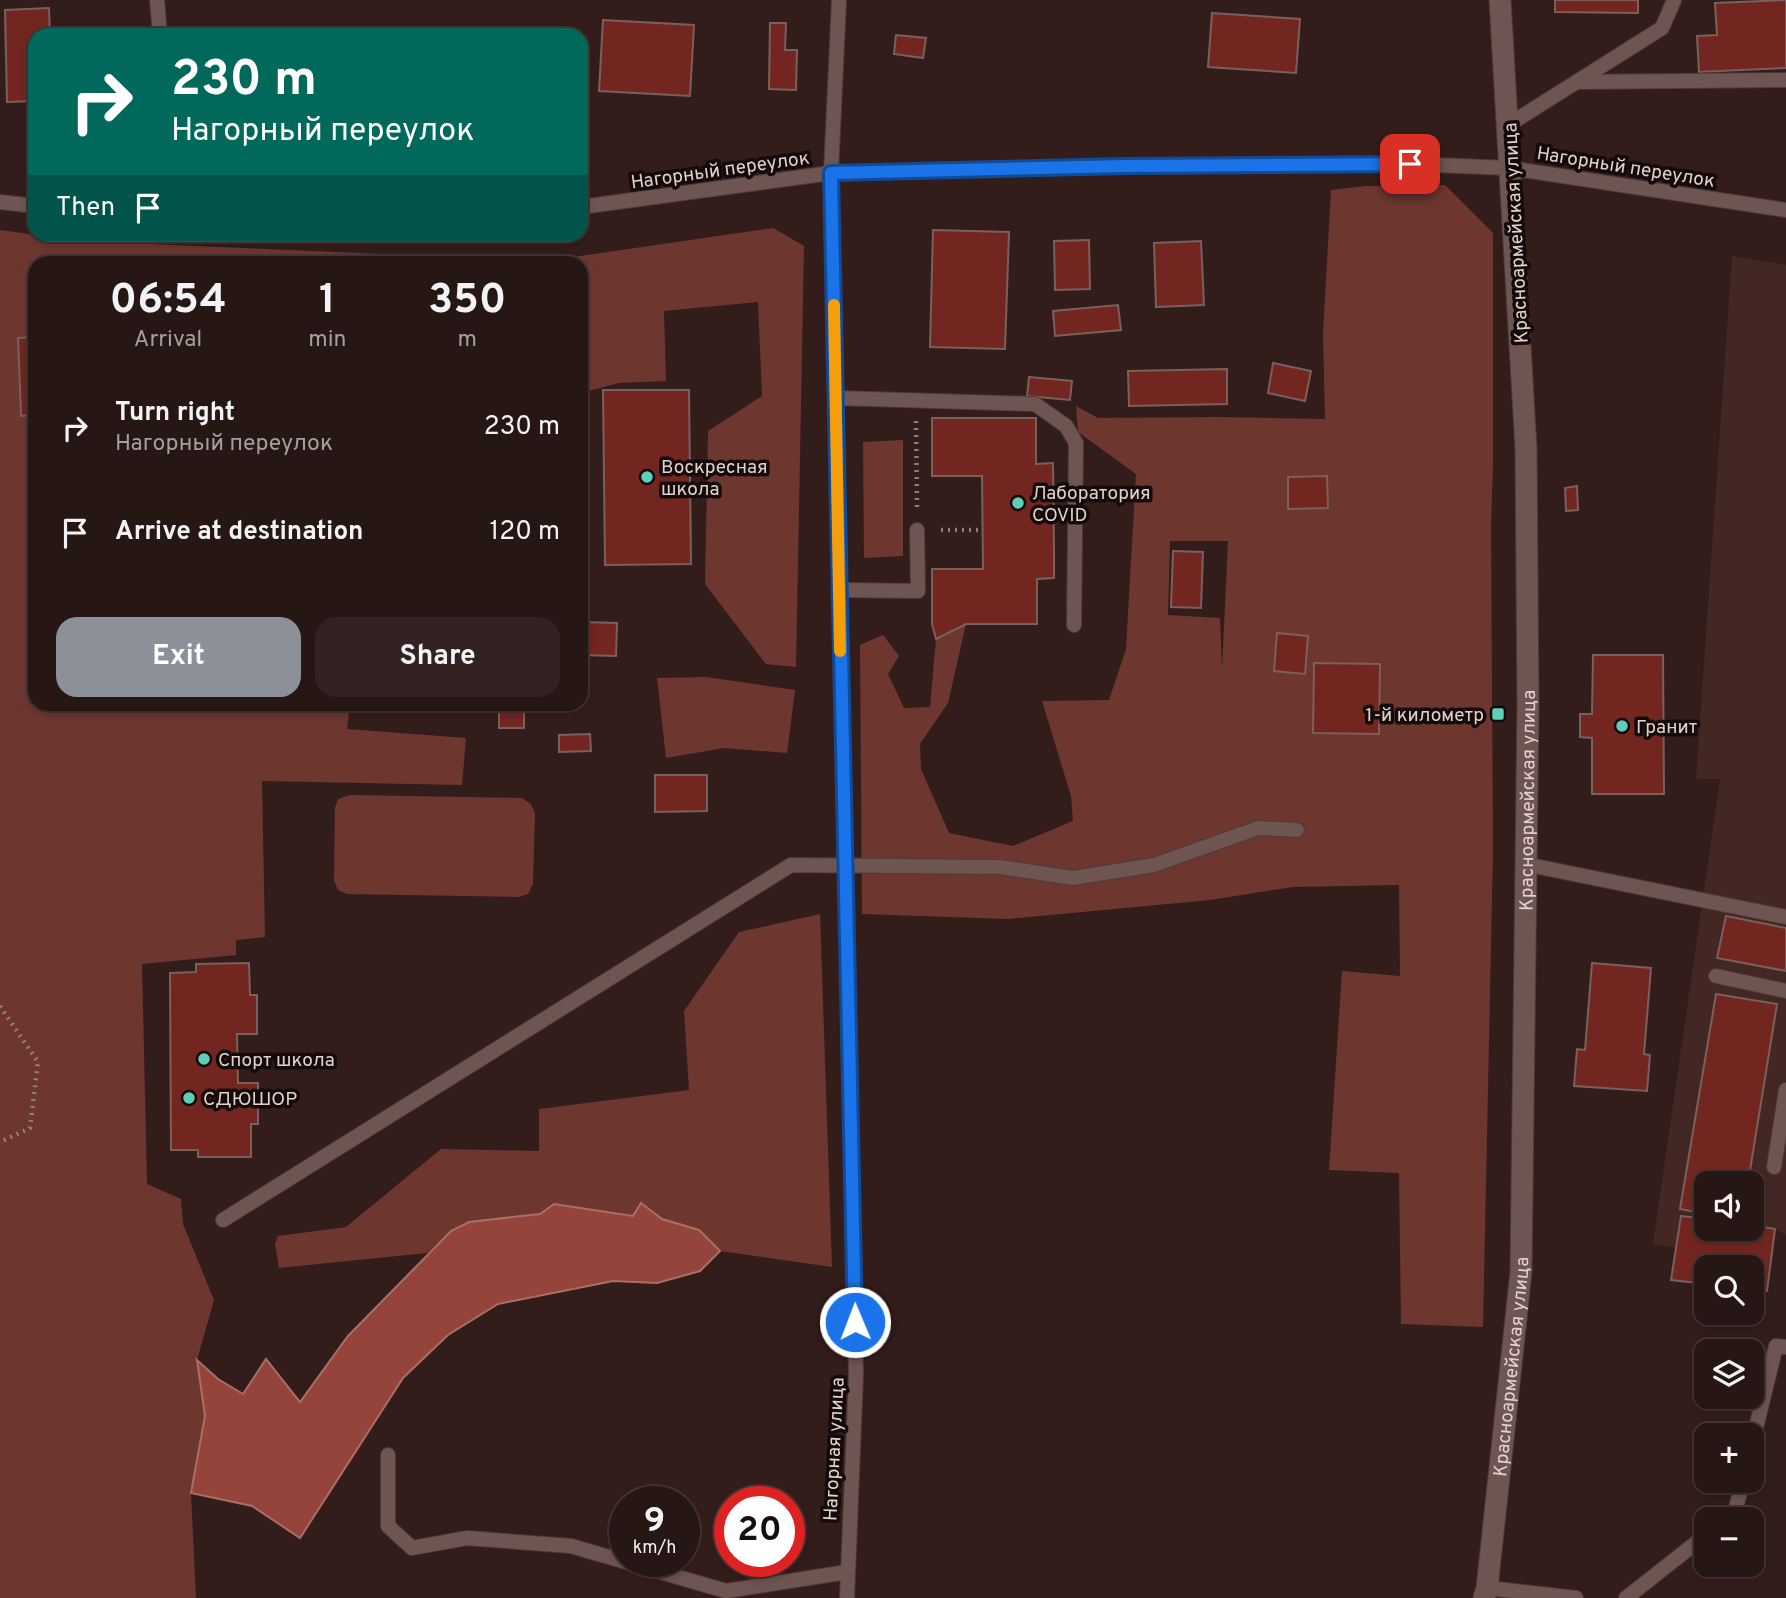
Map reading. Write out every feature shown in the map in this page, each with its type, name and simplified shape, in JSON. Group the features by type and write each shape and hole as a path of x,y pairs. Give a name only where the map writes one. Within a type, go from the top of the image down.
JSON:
{"street":[{"name":"Красноармейская улица","path":"1485,1593 1521,1272 1528,705 1528,502 1522,351 1500,0"}],"lane":[{"path":"157,0 159,28"},
{"name":"Нагорная улица","path":"839,0 831,173 856,1375 847,1598"},
{"path":"1508,125 1662,28 1674,0"},
{"path":"1574,82 1786,80"},
{"name":"Нагорный переулок","path":"588,205 831,173 1140,166 1410,164 1509,168 1786,210"},
{"path":"0,202 28,205"},
{"path":"836,398 1035,404 1066,426 1076,443 1074,625"},
{"path":"839,590 918,591 917,530"},
{"path":"223,1220 791,865 1000,867 1073,878 1154,865 1258,828 1297,830"},
{"path":"1525,864 1786,917"},
{"path":"1716,976 1786,991"},
{"path":"1774,1167 1786,1090"},
{"path":"1757,1423 1776,1346 1786,1347"},
{"path":"388,1455 387,1526 412,1549 467,1538 571,1546 726,1591 847,1572"},
{"path":"1626,1598 1694,1544"},
{"path":"1485,1593 1576,1598"}],"path":[{"path":"916,401 917,530 982,530"},
{"path":"0,1006 38,1062 30,1128 0,1142"}],"shaded area":[{"path":"1445,185 1493,233 1493,850 1483,1327 1401,1324 1399,1173 1329,1170 1342,971 1400,976 1399,885 1293,887 1210,900 1008,919 862,914 860,645 883,635 899,656 888,674 904,708 930,707 936,639 966,624 948,703 920,744 921,769 949,833 1013,846 1073,821 1071,796 1042,701 1109,700 1126,649 1136,474 1078,432 1076,406 1098,418 1325,419 1323,333 1331,190 1366,186","holes":["1170,541 1228,541 1222,669 1220,618 1168,615"]},
{"path":"773,228 804,246 796,667 766,664 705,584 708,431 762,396 758,302 664,311 666,381 619,383 588,391 588,256 580,256"},
{"path":"0,230 28,234 28,242 104,242 426,256 28,256 28,711 349,711 347,729 466,738 462,785 262,781 265,937 236,940 236,955 142,964 147,1184 181,1199 183,1224 214,1300 197,1360 205,1416 191,1493 196,1598 0,1598"},
{"path":"1732,256 1786,265 1786,1235 1775,1229 1767,1291 1764,1291 1764,1255 1694,1255 1694,1283 1671,1280 1677,1248 1653,1244 1720,779 1696,779"},
{"path":"903,440 903,556 864,558 863,442"},
{"path":"707,677 795,690 787,753 724,748 666,758 657,678"},
{"path":"350,795 522,798 531,804 535,813 533,884 528,894 519,897 347,894 338,890 334,880 335,808 338,799"},
{"path":"820,914 832,1267 720,1251 699,1230 662,1219 641,1203 633,1216 555,1204 541,1214 469,1222 451,1231 427,1253 279,1268 275,1244 278,1236 346,1227 441,1149 539,1151 539,1109 689,1090 684,1011 739,932"},
{"path":"641,1203 662,1219 699,1230 720,1251 700,1271 657,1283 613,1281 498,1304 448,1335 403,1378 300,1538 252,1506 191,1493 205,1416 197,1360 218,1379 243,1394 266,1359 300,1402 348,1336 451,1231 469,1222 540,1214 554,1204 633,1216"}],"building":[{"path":"1555,0 1638,0 1638,13 1555,12"},
{"path":"1786,0 1786,68 1699,72 1697,36 1717,35 1715,3"},
{"path":"49,8 50,28 28,28 28,101 7,102 5,10"},
{"path":"1212,13 1300,19 1296,73 1208,67"},
{"path":"603,20 694,25 690,96 599,91"},
{"path":"770,23 786,23 785,50 797,50 796,90 769,89"},
{"path":"896,35 926,38 923,58 894,54"},
{"path":"933,230 1009,232 1005,349 930,347"},
{"path":"1089,240 1090,289 1055,290 1054,241"},
{"path":"1201,241 1204,305 1156,307 1154,243"},
{"path":"1118,305 1121,330 1055,336 1053,311"},
{"path":"28,337 28,416 21,416 18,338"},
{"path":"1273,363 1311,371 1305,401 1268,393"},
{"path":"1227,369 1227,404 1129,406 1128,371"},
{"path":"1029,377 1072,381 1070,400 1027,396"},
{"name":"Воскресная школа","path":"603,390 689,390 691,564 605,565"},
{"name":"Лаборатория COVID","path":"932,418 1036,418 1036,464 1053,463 1054,551 1054,578 1037,579 1037,624 966,624 936,639 932,624 932,569 983,569 982,476 932,476"},
{"path":"1327,476 1328,508 1288,509 1288,477"},
{"path":"1577,486 1578,510 1566,511 1565,488"},
{"path":"1173,551 1203,552 1201,608 1171,607"},
{"path":"588,622 617,623 616,656 588,655"},
{"path":"1277,633 1308,636 1305,674 1274,671"},
{"name":"Гранит","path":"1593,655 1663,655 1664,794 1592,794 1592,738 1580,737 1580,714 1592,714"},
{"path":"1314,663 1380,664 1379,734 1313,733"},
{"path":"499,711 524,711 524,728 499,728"},
{"path":"590,734 591,751 559,752 559,735"},
{"path":"655,775 707,775 707,811 655,812"},
{"path":"1726,916 1786,928 1786,971 1717,958"},
{"name":"Спорт школа","path":"249,963 250,995 257,995 257,1034 237,1034 238,1083 258,1083 258,1124 251,1124 251,1157 198,1157 198,1150 171,1150 170,973 196,972 196,964"},
{"path":"1592,963 1651,968 1644,1054 1650,1055 1647,1091 1574,1086 1577,1049 1585,1050"},
{"path":"1716,994 1777,1004 1750,1171 1694,1171 1694,1212 1680,1209"},
{"path":"1681,1216 1694,1218 1694,1241 1764,1241 1764,1227 1775,1229 1767,1291 1764,1291 1764,1255 1694,1255 1694,1283 1671,1280"}],"slow traffic":[{"path":"834,305 840,651"}],"place":[{"name":"Воскресная школа","path":"647,477"},
{"name":"Лаборатория COVID","path":"1018,503"},
{"name":"1-й километр","path":"1498,714"},
{"name":"Гранит","path":"1622,726"},
{"name":"Спорт школа","path":"204,1059"},
{"name":"СДЮШОР","path":"189,1098"}],"route":[{"path":"855,1322 831,173 1126,166 1410,164"}]}
